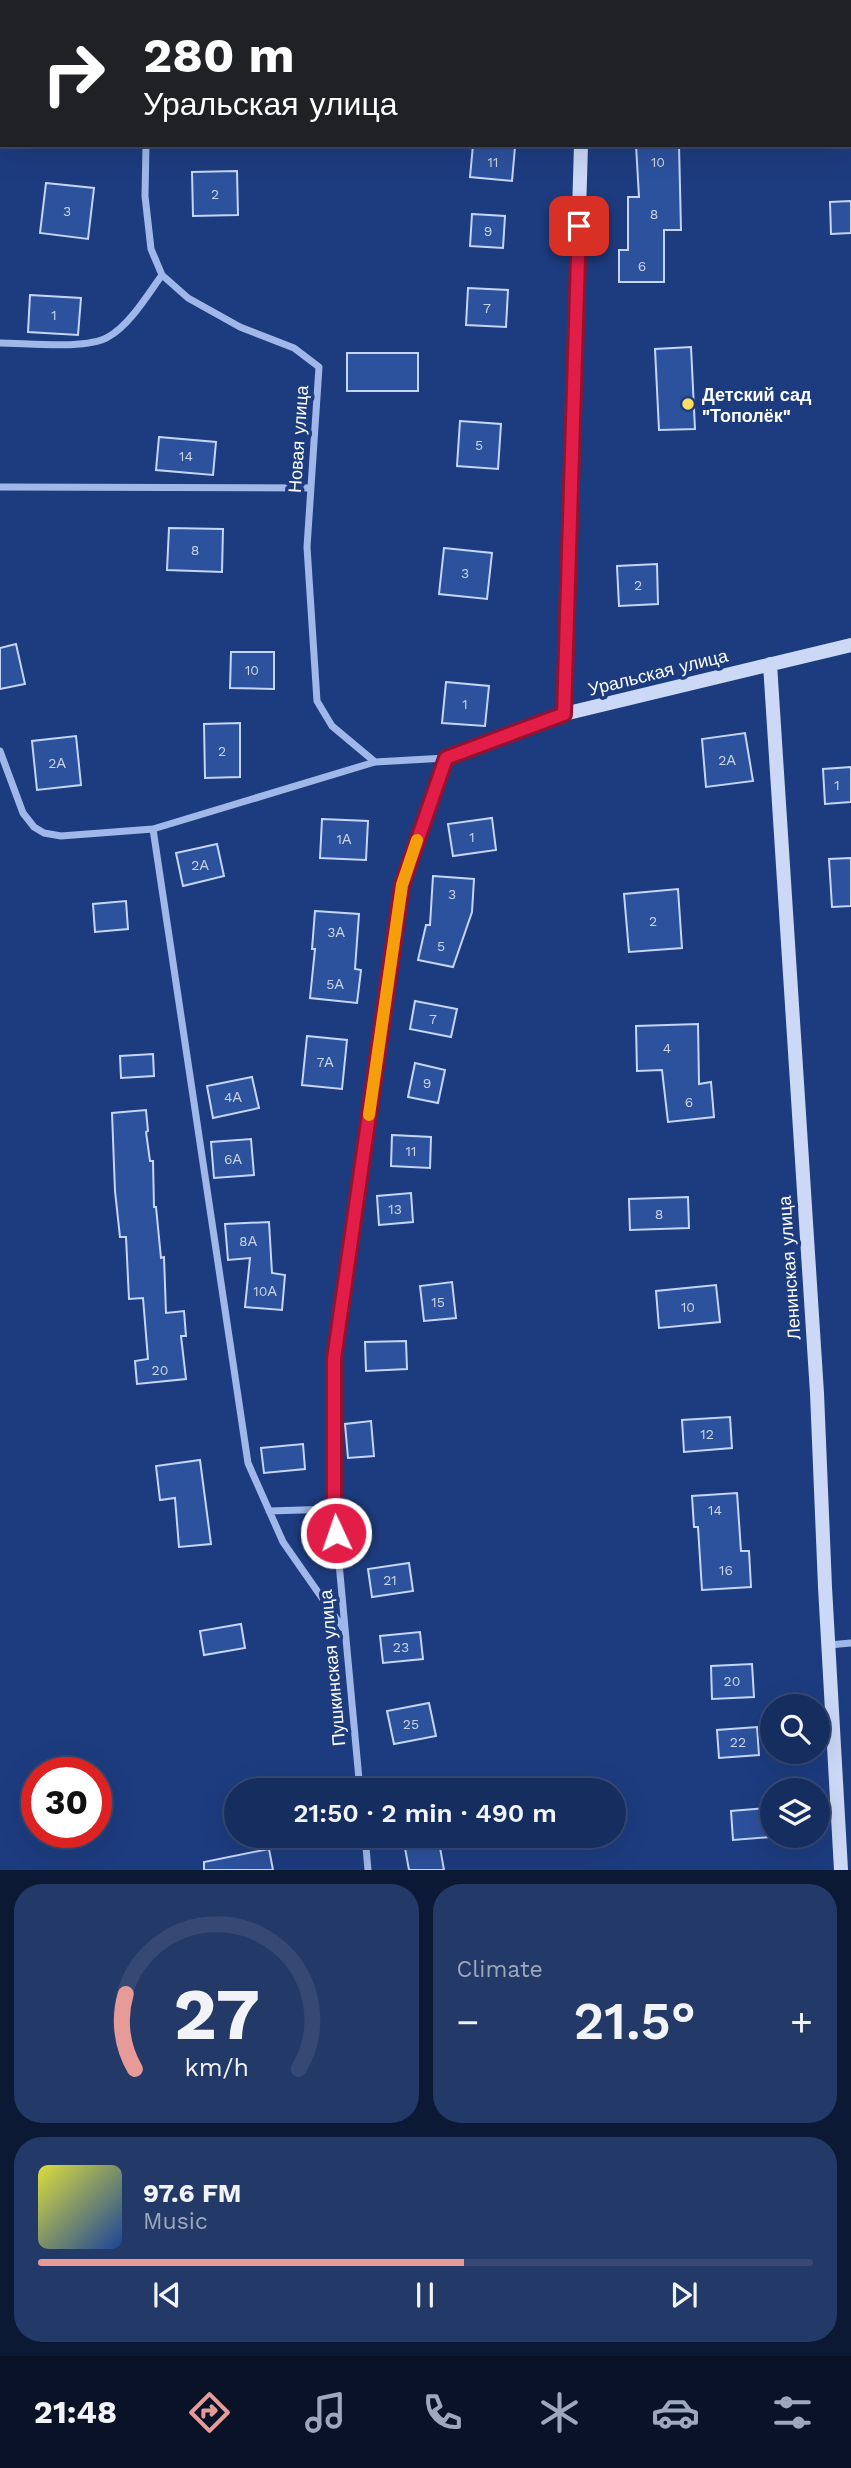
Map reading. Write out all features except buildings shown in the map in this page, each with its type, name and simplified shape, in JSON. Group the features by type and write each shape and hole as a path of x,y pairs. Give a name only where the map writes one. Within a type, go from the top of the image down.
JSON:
{"street":[{"name":"Новая улица","path":"146,147 145,196 151,249 162,275 188,298 240,327 294,348 319,367 307,547 317,701 332,726 375,762"},
{"path":"564,714 581,147"},
{"path":"0,342 88,344 109,337 131,316 162,275"},
{"path":"0,486 311,488"},
{"name":"Уральская улица","path":"0,751 23,813 34,827 44,833 61,836 153,829 375,762 446,758 564,714 851,645"},
{"name":"Ленинская улица","path":"770,664 817,1393 841,1870"},
{"name":"Пушкинская улица","path":"359,1778 334,1508 334,1359 402,885 446,758"},
{"path":"153,829 248,1462 283,1542 344,1630"},
{"path":"270,1511 334,1508"},
{"path":"828,1645 851,1643"},
{"path":"366,1848 368,1870"}],"slow traffic":[{"path":"369,1115 402,885 417,840"}],"place":[{"name":"Детский сад \"Тополёк\"","path":"688,404"}],"route":[{"path":"336,1533 334,1359 402,885 446,758 564,714 579,226"}]}
